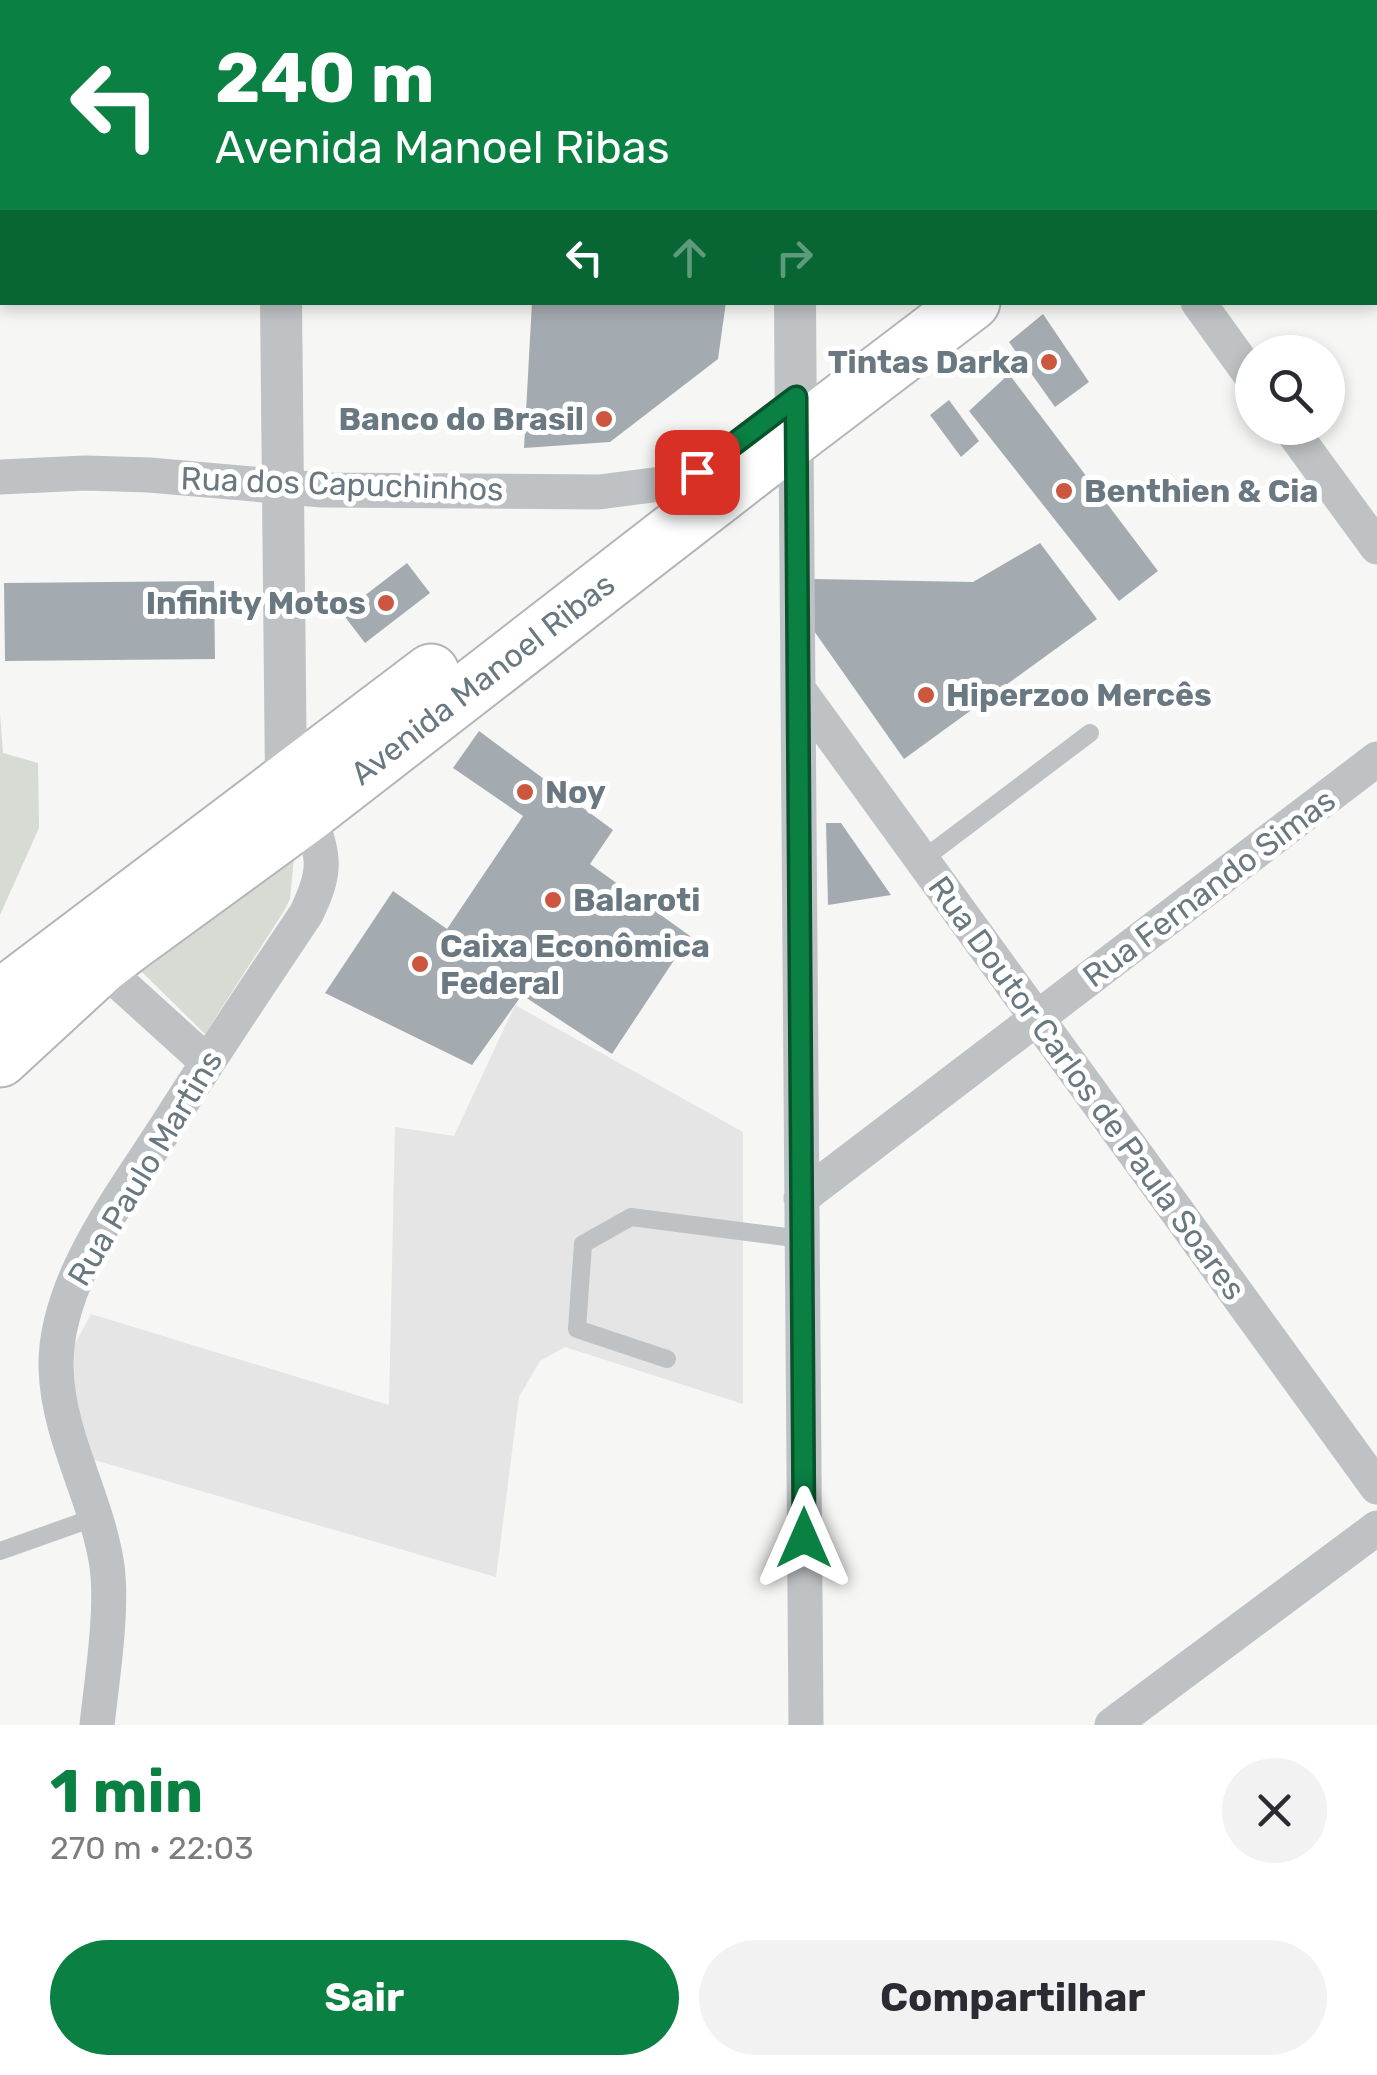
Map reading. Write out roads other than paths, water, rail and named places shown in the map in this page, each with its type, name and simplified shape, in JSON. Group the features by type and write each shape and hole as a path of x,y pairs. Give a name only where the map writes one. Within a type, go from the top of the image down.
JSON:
{"main road":[{"name":"Avenida Manoel Ribas","path":"0,998 297,797 796,416 917,305"},
{"name":"Avenida Manoel Ribas","path":"0,1059 297,797 684,481 796,416 967,305"}],"street":[{"path":"282,305 284,486 297,797"},
{"path":"795,305 806,1725"},
{"path":"1200,305 1235,353"},
{"path":"1302,445 1377,547"},
{"name":"Rua dos Capuchinhos","path":"0,477 149,475 322,490 599,492 684,481"},
{"name":"Rua Doutor Carlos de Paula Soares","path":"798,690 1377,1487"},
{"name":"Rua Fernando Simas","path":"802,1198 1377,759"},
{"name":"Rua Paulo Martins","path":"98,1725 109,1592 107,1568 96,1517 64,1424 56,1364 59,1331 70,1294 112,1212 315,896 322,874 321,848 297,797"},
{"path":"101,966 207,1062"},
{"path":"1112,1725 1377,1528"}],"lane":[{"path":"922,860 1090,733"},
{"path":"667,1359 577,1329 583,1244 631,1217 802,1239"},
{"path":"0,1550 96,1517"}],"place":[{"name":"Tintas Darka","path":"1049,362"},
{"name":"Banco do Brasil","path":"604,419"},
{"name":"Benthien & Cia","path":"1064,491"},
{"name":"Infinity Motos","path":"386,603"},
{"name":"Hiperzoo Mercês","path":"926,695"},
{"name":"Noy","path":"525,792"},
{"name":"Balaroti","path":"553,900"},
{"name":"Caixa Econômica Federal","path":"420,964"}]}
